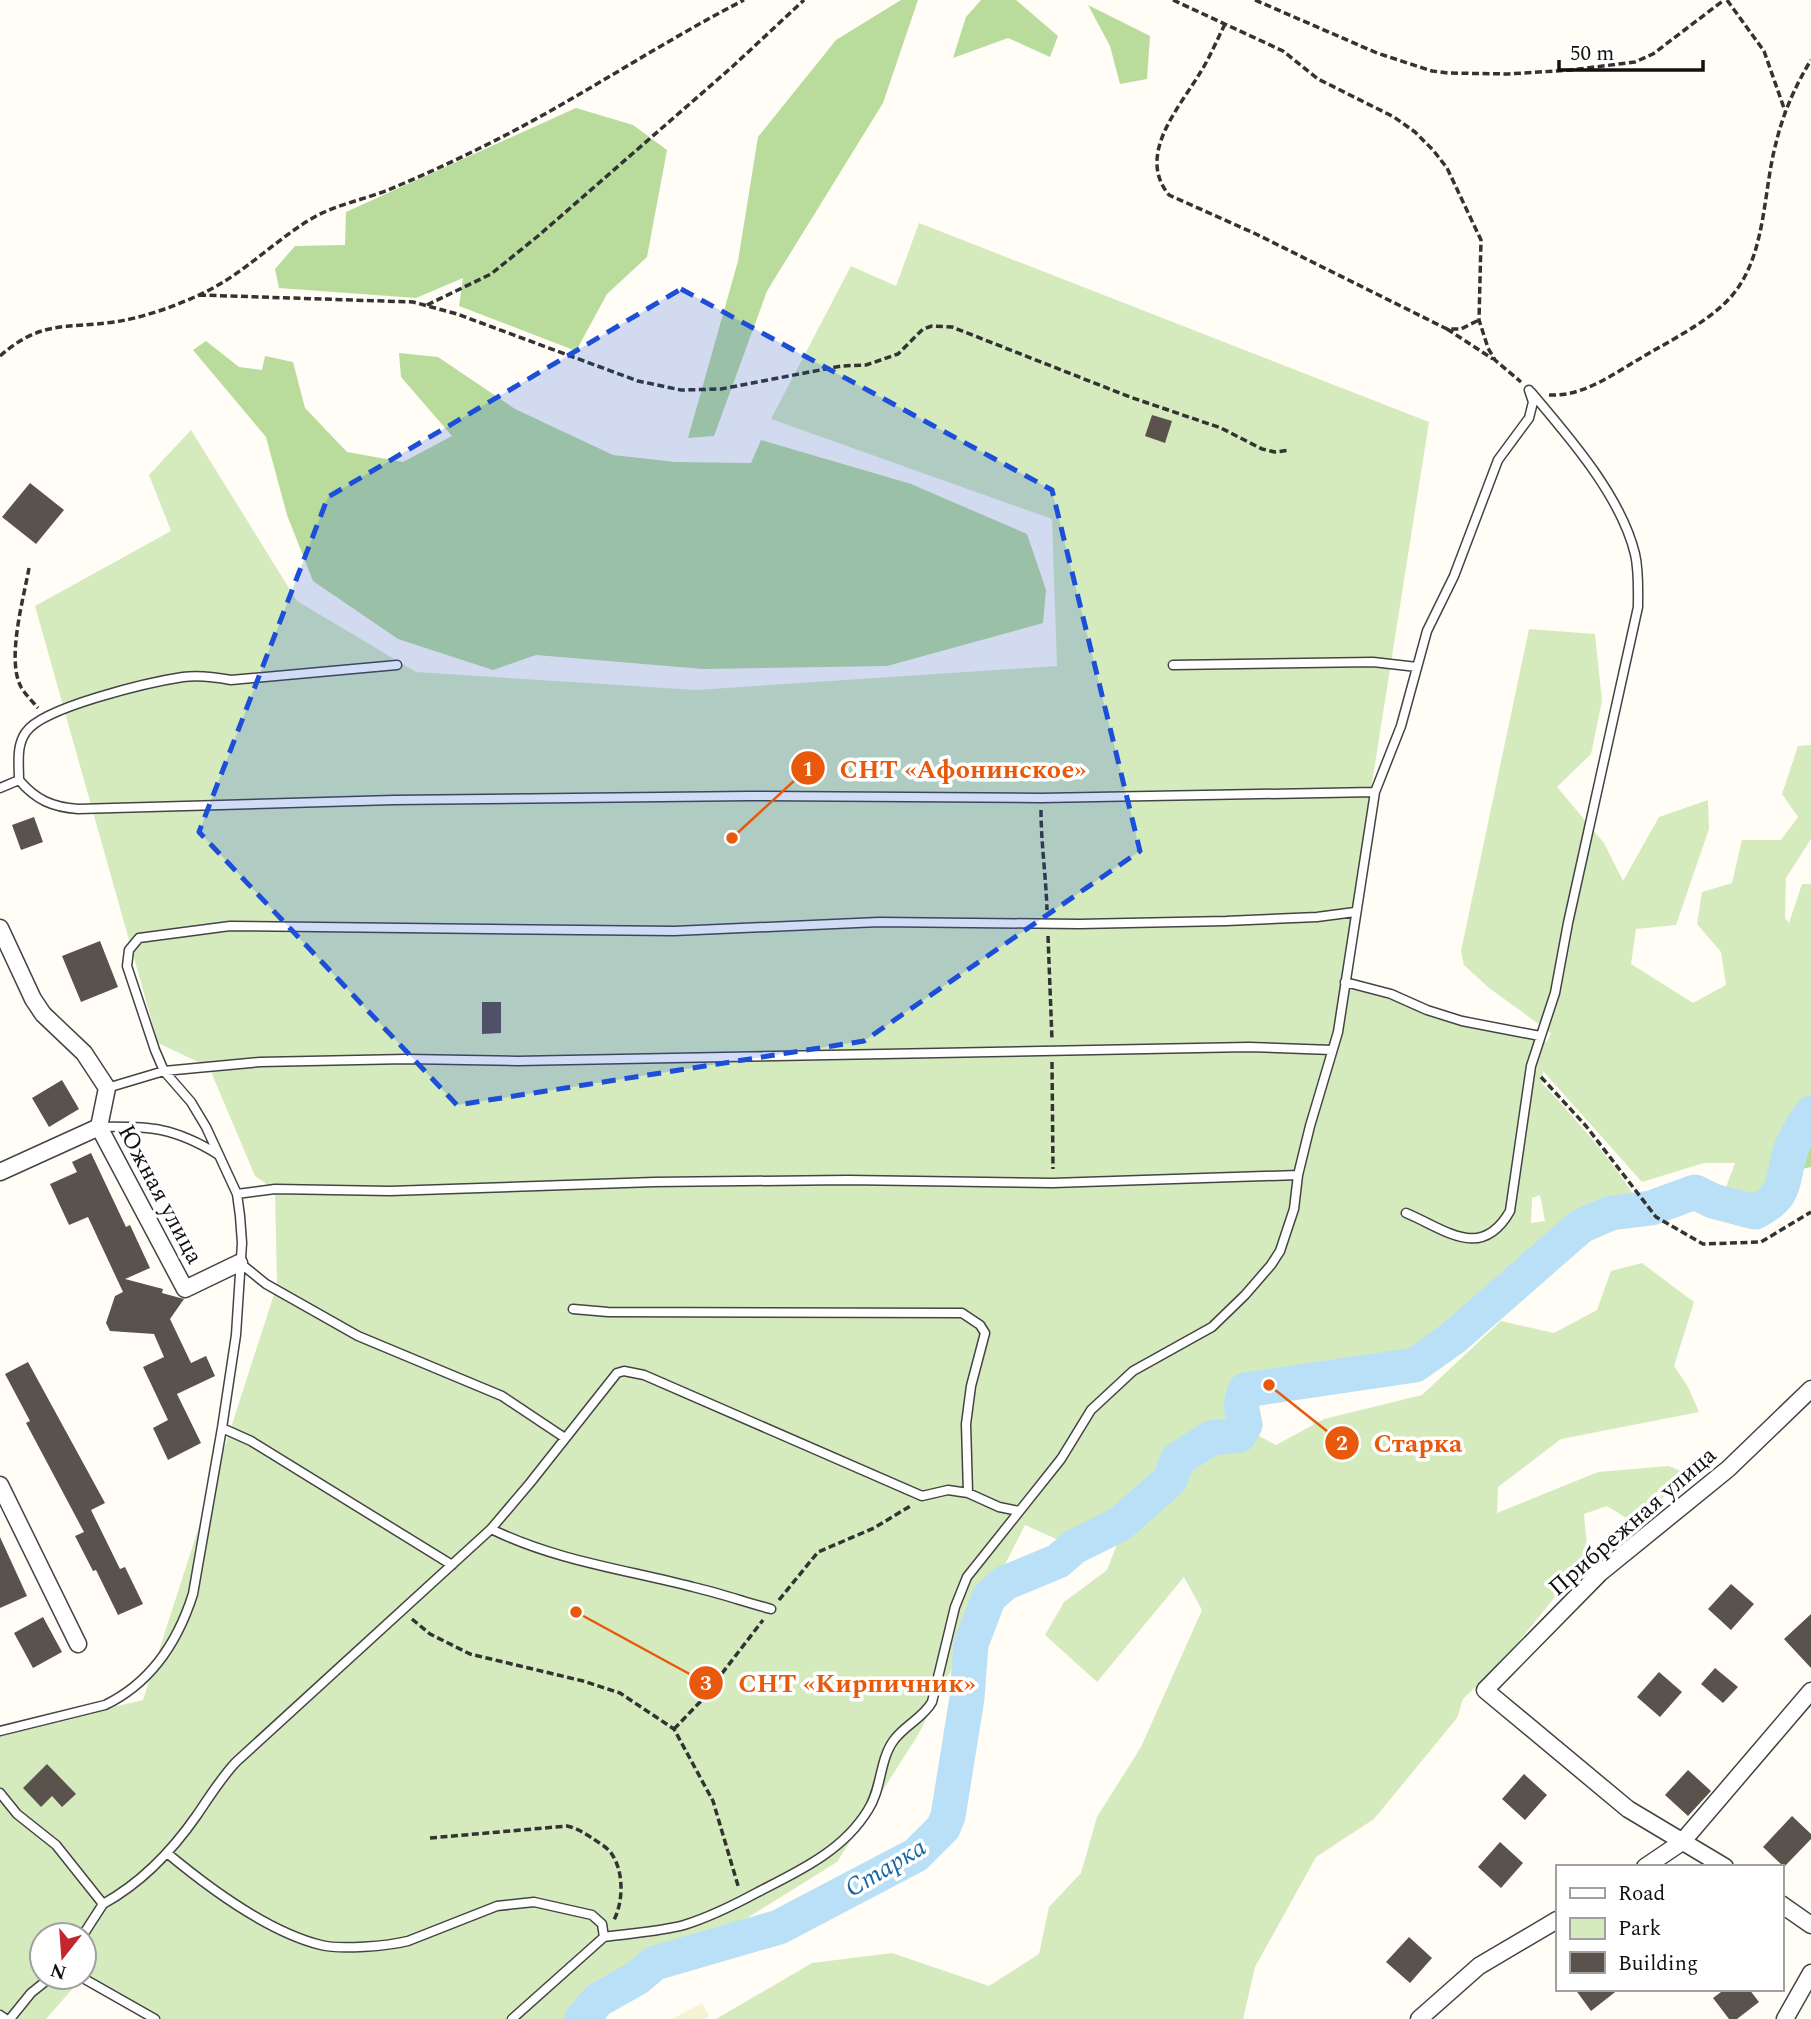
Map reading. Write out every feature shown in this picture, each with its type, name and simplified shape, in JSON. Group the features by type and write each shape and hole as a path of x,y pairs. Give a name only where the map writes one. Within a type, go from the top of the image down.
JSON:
{"street":[{"path":"0,928 33,999 43,1014 84,1053 107,1088"},
{"name":"Южная улица","path":"107,1088 99,1127 185,1289 239,1263"},
{"path":"0,1172 99,1127"},
{"name":"Прибрежная улица","path":"1682,1842 1628,1809 1485,1690 1600,1573 1728,1469 1811,1389"},
{"path":"0,1485 78,1644"},
{"path":"1648,1865 1682,1842 1811,1691"},
{"path":"1682,1842 1722,1865"},
{"path":"1783,1905 1811,1925"},
{"path":"1419,2019 1479,1966 1556,1921"},
{"path":"1785,2019 1811,1973"}],"lane":[{"path":"512,2019 604,1937 632,1935 684,1925 719,1912 808,1866 842,1842 875,1798 887,1753 895,1739 928,1710 932,1702 955,1608 967,1577 1061,1459 1098,1401 1133,1371 1212,1326 1245,1295 1280,1251 1294,1209 1298,1175 1310,1126 1338,1032 1375,792 1401,726 1427,631 1454,576 1494,470 1529,418 1533,402 1530,390"},
{"path":"1406,1213 1450,1234 1466,1239 1480,1239 1496,1230 1504,1221 1513,1199 1531,1066 1555,993 1638,607 1635,556 1628,531 1584,459 1530,390"},
{"path":"1173,665 1373,662 1417,667"},
{"path":"397,665 231,680 212,676 183,677 105,695 35,723 21,741 19,780 31,794 46,803 78,809 517,798 1041,798 1375,792"},
{"path":"0,788 19,780"},
{"path":"0,1731 105,1706 134,1688 159,1662 175,1640 194,1594 236,1335 240,1216 236,1194 220,1156 191,1102 163,1071 127,966 129,950 139,938 230,926 674,931 880,922 1047,924 1317,917 1355,912"},
{"path":"1345,982 1391,994 1427,1010 1462,1021 1540,1036"},
{"path":"107,1088 163,1071 274,1062 1249,1047 1332,1050"},
{"path":"99,1127 157,1128 197,1142 220,1156"},
{"path":"236,1194 275,1189 390,1191 654,1181 1053,1183 1298,1175"},
{"path":"239,1263 266,1284 358,1336 502,1396 565,1438"},
{"path":"573,1309 608,1312 962,1313 980,1325 985,1333 971,1386 966,1424 968,1493"},
{"path":"92,1921 103,1904 124,1892 167,1853 196,1817 220,1779 236,1762 491,1529 617,1373 624,1371 644,1375 922,1496 948,1490 968,1493 999,1507 1019,1511"},
{"path":"222,1429 251,1441 452,1566"},
{"path":"491,1529 513,1540 587,1564 694,1587 771,1609"},
{"path":"0,1793 17,1814 56,1845 103,1904"},
{"path":"167,1853 198,1878 253,1915 323,1946 393,1945 497,1906 534,1902 592,1915 602,1924 604,1937"},
{"path":"98,1987 155,2019"},
{"path":"0,2015 8,2019 34,1991"}],"path":[{"path":"0,356 33,332 116,322 145,315 200,295 232,278 320,214 388,190 481,148 581,93 689,28 744,0"},
{"path":"427,305 455,294 491,274 538,236 732,67 804,0"},
{"path":"1173,0 1283,51 1318,79 1394,117 1415,132 1433,150 1447,168 1481,240 1479,320 1495,360"},
{"path":"1255,0 1377,53 1432,71 1508,74 1635,62 1653,54 1726,0 1764,51 1785,111"},
{"path":"1225,24 1201,72 1162,137 1157,159 1160,185 1169,195 1256,234 1447,329 1495,360 1530,390 1551,395 1565,395 1592,386 1703,321 1727,301 1746,274 1753,257 1764,213 1775,145 1785,111 1811,60"},
{"path":"200,295 397,301 427,305 638,381 681,390 721,389 882,361 898,354 922,329 940,325 952,327 1130,397 1221,428 1262,449 1275,452 1290,450"},
{"path":"1447,329 1461,328 1479,320"},
{"path":"29,568 17,619 16,667 20,686 46,718"},
{"path":"1041,798 1041,852 1045,863 1052,1051 1053,1183"},
{"path":"1531,1066 1586,1126 1656,1217 1703,1244 1760,1242 1811,1212"},
{"path":"674,1729 700,1702 818,1552 874,1528 905,1511 922,1496"},
{"path":"401,1612 430,1634 470,1654 583,1681 620,1693 674,1729 713,1801 742,1900"},
{"path":"430,1838 567,1826 576,1828 606,1847 614,1856 620,1877 621,1900 616,1917 604,1937"}],"highlighted area":[{"path":"681,289 1052,490 1140,851 864,1041 457,1105 199,832 328,497"}],"shaded area":[{"path":"702,2003 709,2016 705,2019 672,2019"}],"green space":[{"path":"901,0 918,0 883,103 767,291 714,436 688,438 738,261 758,137 836,40"},
{"path":"981,0 1016,0 1058,36 1050,57 1008,38 953,58 966,17"},
{"path":"1088,5 1150,36 1147,79 1120,84 1110,46"},
{"path":"576,108 633,125 667,150 647,257 607,294 576,351 459,306 463,278 416,298 279,288 275,269 295,246 345,245 346,212"},
{"path":"919,223 1429,422 1340,986 1547,1042 1551,1033 1489,988 1464,965 1461,951 1529,629 1595,634 1602,701 1591,754 1557,787 1604,843 1623,881 1659,817 1708,800 1709,829 1676,925 1636,929 1631,964 1693,1003 1726,985 1721,952 1697,924 1702,892 1732,883 1742,840 1781,840 1798,817 1782,794 1798,746 1811,745 1811,839 1786,878 1785,918 1789,923 1802,884 1811,884 1811,1102 1781,1151 1779,1186 1771,1200 1756,1208 1722,1198 1735,1163 1704,1163 1642,1182 1543,1071 1542,1083 1607,1157 1640,1205 1609,1209 1579,1218 1529,1261 1529,1271 1453,1338 1415,1365 1245,1390 1241,1405 1245,1425 1239,1435 1211,1438 1178,1460 1170,1480 1120,1524 1074,1547 1025,1525 918,1735 837,1862 585,2019 154,2019 98,1987 98,1921 28,1921 28,1991 71,1991 46,2019 0,2019 0,1733 143,1700 277,1285 275,1190 255,1176 209,1067 158,1043 35,606 171,531 149,475 191,430 297,601 416,672 696,690 1057,666 1052,519 771,419 851,266 896,286","holes":["1540,1195 1545,1221 1531,1223 1532,1198"]},
{"path":"206,341 239,367 262,370 265,356 293,362 305,408 347,452 403,462 452,436 401,377 399,353 438,357 515,409 613,455 675,462 751,463 761,440 911,484 1027,534 1046,590 1043,623 887,666 703,669 536,655 493,670 398,639 313,581 287,515 266,437 193,350"},
{"path":"1811,1117 1811,1167 1793,1171 1794,1147"},
{"path":"1642,1263 1694,1302 1674,1366 1688,1387 1699,1412 1561,1439 1498,1487 1497,1513 1598,1472 1669,1466 1687,1474 1636,1524 1607,1506 1584,1514 1588,1556 1508,1655 1463,1699 1457,1718 1374,1819 1316,1857 1255,1967 1243,2019 716,2019 812,1963 892,1953 989,1986 1039,1954 1049,1907 1081,1873 1097,1817 1141,1747 1202,1610 1184,1577 1097,1682 1045,1635 1064,1602 1107,1570 1119,1539 1180,1485 1182,1469 1215,1449 1259,1436 1276,1445 1324,1419 1422,1395 1501,1321 1554,1333 1597,1310 1611,1271"}],"building":[{"path":"1152,415 1172,421 1165,443 1145,436"},
{"path":"30,483 64,510 36,544 2,517"},
{"path":"34,817 43,842 21,850 12,825"},
{"path":"100,941 118,987 81,1002 62,956"},
{"path":"482,1002 501,1002 501,1033 482,1034"},
{"path":"62,1080 79,1109 49,1127 32,1098"},
{"path":"91,1153 126,1227 130,1225 150,1268 125,1279 163,1289 162,1293 184,1299 170,1319 191,1363 206,1356 215,1376 177,1394 201,1443 168,1460 153,1428 168,1420 143,1367 164,1357 154,1334 110,1331 106,1323 115,1296 123,1292 88,1217 69,1225 50,1184 77,1172 72,1162"},
{"path":"28,1362 105,1503 91,1510 120,1569 125,1567 143,1604 118,1615 96,1570 93,1571 75,1536 84,1532 26,1423 30,1421 5,1374"},
{"path":"0,1537 27,1596 0,1608"},
{"path":"1731,1584 1754,1604 1731,1630 1708,1609"},
{"path":"1811,1614 1811,1668 1784,1639"},
{"path":"43,1617 62,1652 33,1668 14,1633"},
{"path":"1715,1668 1738,1687 1723,1703 1701,1684"},
{"path":"1659,1672 1682,1692 1660,1717 1637,1697"},
{"path":"47,1764 76,1794 62,1807 52,1796 41,1807 23,1788"},
{"path":"1688,1770 1711,1791 1688,1816 1665,1795"},
{"path":"1524,1774 1547,1795 1525,1820 1502,1799"},
{"path":"1792,1816 1811,1834 1811,1839 1784,1867 1763,1847"},
{"path":"1500,1842 1523,1863 1501,1888 1478,1867"},
{"path":"1409,1937 1432,1958 1410,1983 1386,1962"},
{"path":"1576,1991 1616,1991 1591,2011"},
{"path":"1722,1991 1751,1991 1759,2002 1737,2019 1729,2019 1713,1998"}],"waterway":[{"name":"Старка","path":"582,2019 598,2000 637,1978 655,1963 779,1927 916,1855 943,1828 948,1816 967,1698 971,1644 989,1597 1005,1583 1058,1561 1074,1547 1120,1524 1170,1480 1177,1460 1211,1438 1239,1435 1245,1425 1241,1405 1245,1390 1415,1365 1453,1338 1581,1226 1611,1213 1651,1208 1695,1192 1713,1201 1755,1212 1774,1199 1779,1192 1794,1143 1811,1113"}],"place":[{"name":"СНТ «Афонинское»","path":"732,838"},
{"name":"Старка","path":"1269,1385"},
{"name":"СНТ «Кирпичник»","path":"576,1612"}]}
